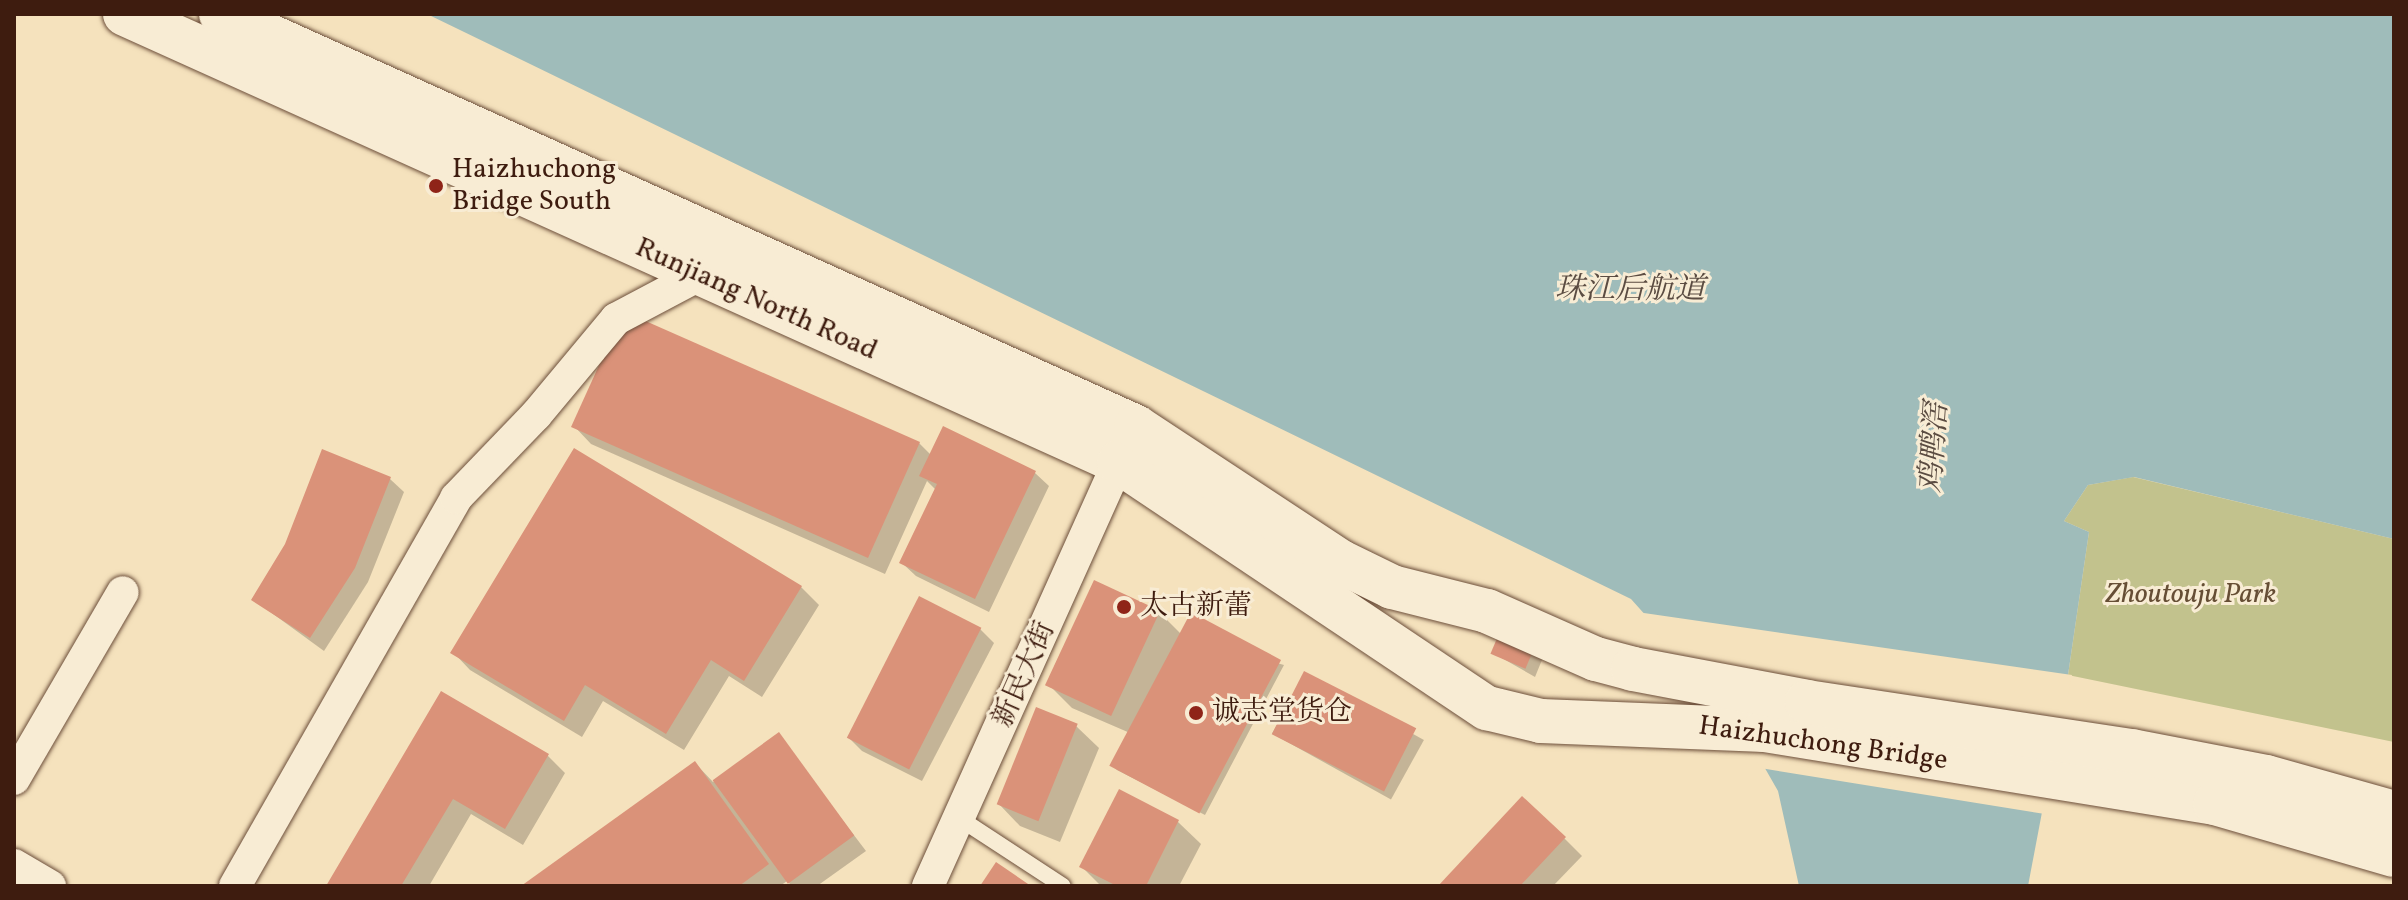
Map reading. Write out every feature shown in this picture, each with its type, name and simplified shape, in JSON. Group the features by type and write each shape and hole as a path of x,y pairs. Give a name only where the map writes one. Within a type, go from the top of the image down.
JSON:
{"main road":[{"name":"Runjiang North Road","path":"125,14 699,275 1127,444 1183,454"},
{"name":"Runjiang North Road","path":"221,14 1127,444 1165,493"},
{"name":"Haizhuchong Bridge","path":"1183,454 1361,574 1487,611 1596,659 1807,702 2147,754 2266,777 2394,813"},
{"name":"Haizhuchong Bridge","path":"1165,493 1487,708 1541,721 1765,730 2215,803 2394,855"}],"street":[{"path":"235,886 456,498 536,415 616,319 699,275"},
{"name":"新民大街","path":"928,886 1127,444"},
{"path":"14,779 123,592"},
{"path":"14,865 50,886"}],"lane":[{"path":"959,818 1063,886"}],"green space":[{"name":"Zhoutouju Park","path":"2133,477 2394,539 2394,742 2068,675 2089,532 2064,521 2088,485"}],"water":[{"name":"珠江后航道","path":"427,14 2394,14 2394,539 2134,477 2088,485 2064,521 2089,532 2068,675 2028,886 1799,886 1778,791 1734,714 1631,599"}],"pier":[{"path":"1637,612 2072,675 2045,814 1760,768 1731,716"}],"building":[{"path":"641,319 920,442 868,558 571,427 610,341"},
{"path":"943,426 1036,471 975,599 899,563 937,484 919,476"},
{"path":"574,448 802,586 744,681 711,660 666,734 585,685 564,721 450,653"},
{"path":"322,449 391,477 355,568 310,638 251,600 285,544"},
{"path":"1094,580 1160,611 1111,716 1045,685"},
{"path":"919,596 981,628 909,769 847,738"},
{"name":"诚志堂货仓","path":"1191,612 1281,660 1199,814 1109,766"},
{"path":"1501,629 1536,644 1525,669 1490,654"},
{"path":"1304,671 1416,728 1384,791 1272,734"},
{"path":"441,691 549,754 505,829 453,799 401,886 326,886"},
{"path":"1036,707 1078,724 1038,821 997,804"},
{"path":"779,732 854,836 788,884 713,780"},
{"path":"695,761 769,864 739,886 521,886"},
{"path":"1119,789 1179,820 1146,886 1117,886 1079,867"},
{"path":"1522,796 1566,837 1520,886 1438,886"},
{"path":"996,862 1031,886 980,886"}],"place":[{"name":"Haizhuchong Bridge South","path":"436,186"},
{"name":"太古新蕾","path":"1124,607"},
{"name":"诚志堂货仓","path":"1196,713"}],"water label":[{"name":"鸡鸭滘","path":"1935,448"}]}
